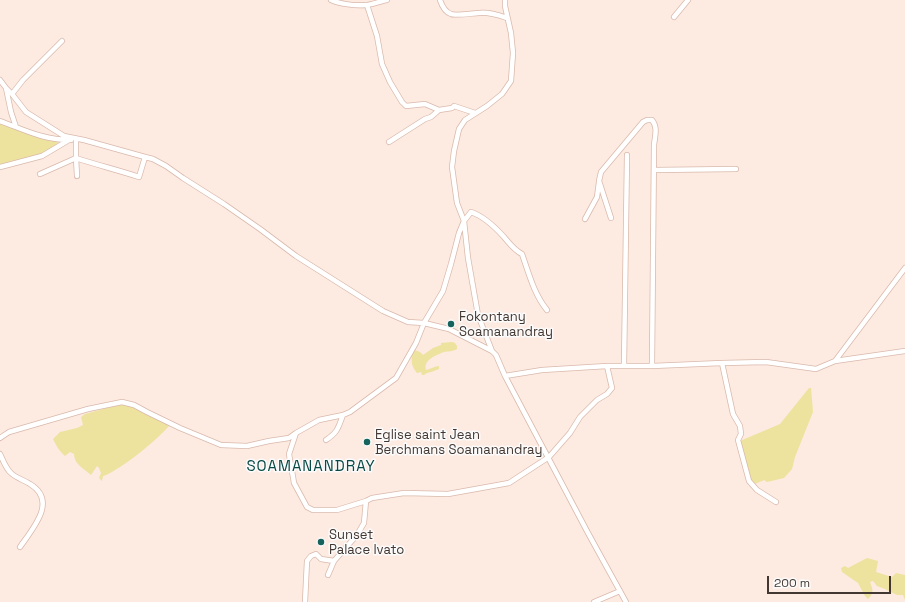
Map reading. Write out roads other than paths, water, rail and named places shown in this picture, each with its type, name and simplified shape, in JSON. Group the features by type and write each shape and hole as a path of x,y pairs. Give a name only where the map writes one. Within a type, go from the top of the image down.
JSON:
{"street":[{"path":"331,0 339,3 359,6 387,0"},
{"path":"440,0 445,11 452,15 481,12 507,18"},
{"path":"492,351 478,315 468,258 464,221 457,204 453,172 454,151 459,129 465,120 488,106 502,94 511,81 513,53 507,18 506,0"},
{"path":"674,17 688,0"},
{"path":"367,5 377,36 382,64 390,82 402,102 406,106 425,104 439,110"},
{"path":"12,94 23,80 62,41"},
{"path":"0,80 26,112 64,136 153,158 224,204 296,256 383,311 408,322 424,323 449,329 492,351 496,355 505,376 626,602"},
{"path":"6,88 11,112 16,126"},
{"path":"389,142 439,110 452,108 454,106 475,113"},
{"path":"585,219 597,197 601,172 643,122 652,120 655,124 652,366"},
{"path":"0,121 46,138 76,139"},
{"path":"76,139 76,176"},
{"path":"0,167 42,156 70,140"},
{"path":"624,366 627,155"},
{"path":"40,174 76,158 139,177 145,157"},
{"path":"654,170 736,168"},
{"path":"600,180 611,218"},
{"path":"0,438 9,432 88,409 122,402 134,405 180,428 221,444 247,446 289,438 319,420 350,412 396,378 416,343 424,323 443,291 458,233 464,221 471,212 479,214 502,235 516,251 522,254 535,291 547,310"},
{"path":"835,361 905,268"},
{"path":"505,376 542,370 607,366 766,362 816,369 835,361 905,351"},
{"path":"722,363 733,414 740,426 741,434 738,440 748,481 757,490 776,502"},
{"path":"296,433 289,454 294,483 306,507 313,510 337,510 372,498 404,493 448,494 509,482 549,457 570,433 580,417 597,400 608,394 612,388 607,366"},
{"path":"326,440 334,435 343,415"},
{"path":"0,454 9,472 30,484 41,493 43,500 42,510 34,528 20,547"},
{"path":"328,575 334,561 357,535 364,523 366,501"},
{"path":"305,602 307,561 311,556 316,554 321,559 334,561"},
{"path":"594,602 620,591"}],"place":[{"name":"Fokontany Soamanandray","path":"451,324"},
{"name":"Eglise saint Jean Berchmans Soamanandray","path":"367,442"},
{"name":"Sunset Palace Ivato","path":"321,542"}],"district":[{"name":"SOAMANANDRAY","path":"311,467"}]}
